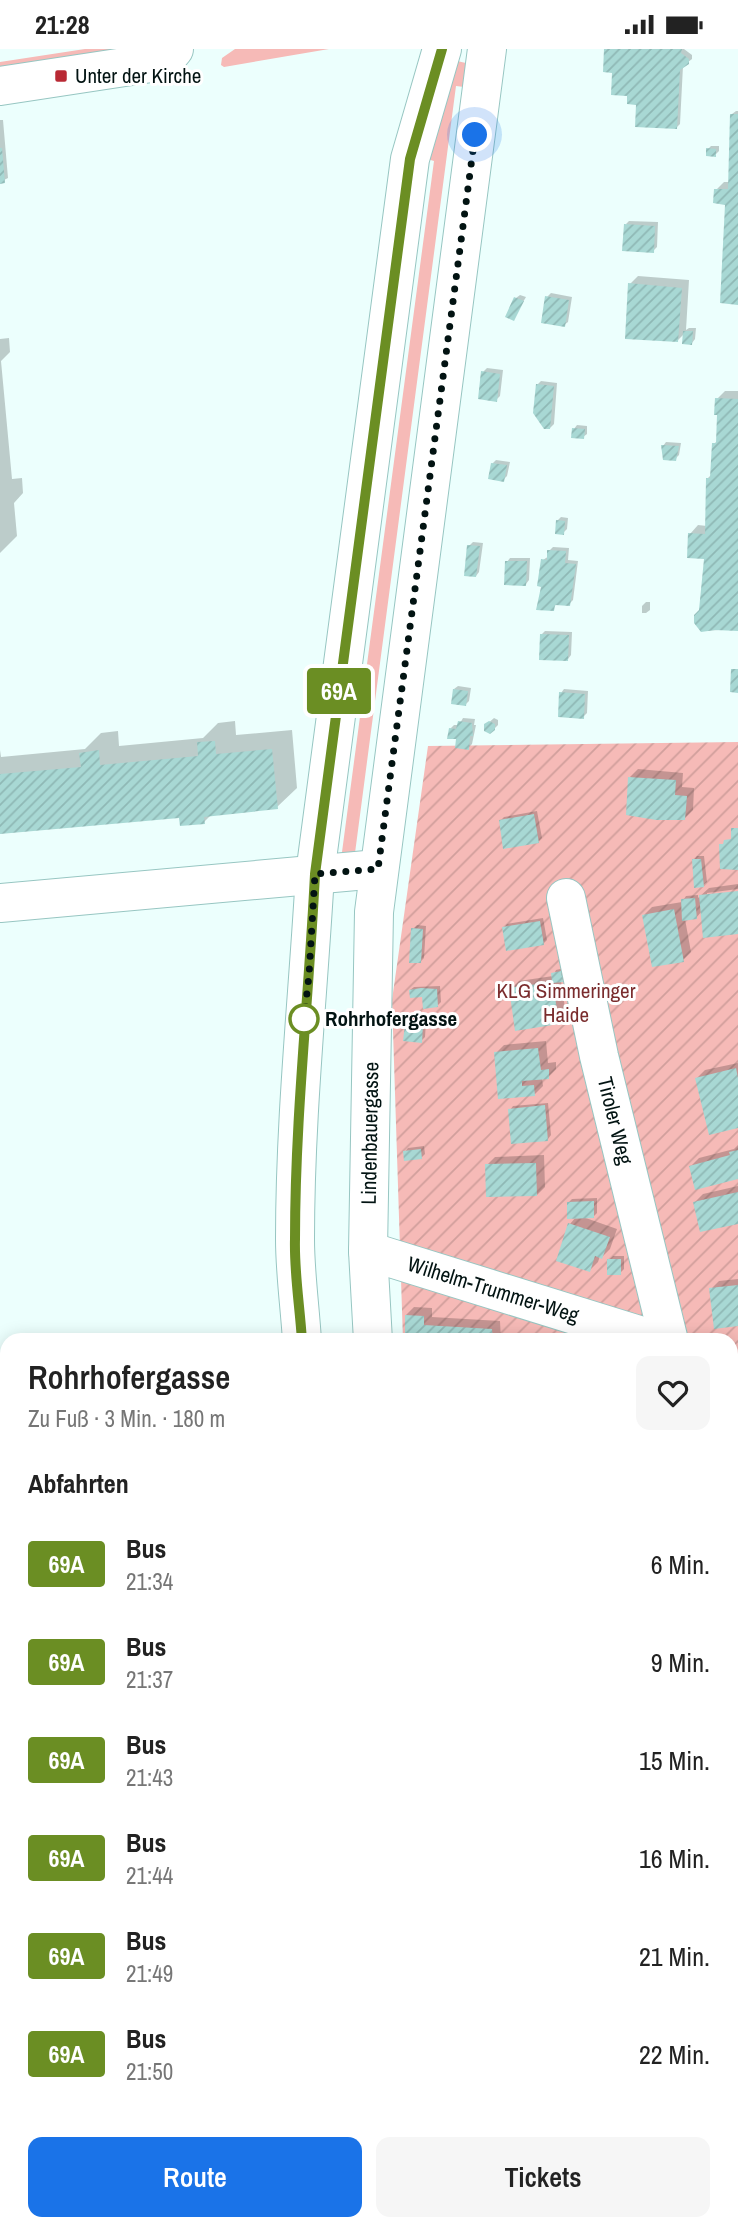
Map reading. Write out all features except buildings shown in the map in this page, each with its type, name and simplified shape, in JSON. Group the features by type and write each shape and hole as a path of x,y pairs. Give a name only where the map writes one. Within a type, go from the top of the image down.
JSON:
{"street":[{"path":"0,86 164,61 174,49"},
{"path":"301,1333 295,1240 304,1020 315,874 410,159 442,49"},
{"name":"Lindenbauergasse","path":"373,1333 368,1251 374,912 487,49"},
{"path":"0,903 378,869"},
{"name":"Tiroler Weg","path":"566,898 599,1056 667,1333"},
{"name":"Wilhelm-Trummer-Weg","path":"368,1251 633,1333"}],"green space":[{"path":"85,49 151,49 0,73 0,62"},
{"path":"235,49 329,49 224,67 221,65 222,58"},
{"path":"453,60 470,64 464,87 456,86 355,853 344,856 342,852 434,161 427,159"},
{"name":"KLG Simmeringer Haide","path":"738,742 738,1333 403,1333 392,1000 428,746"}],"bus line":[{"name":"69A","path":"301,1333 295,1240 304,1020 315,874 410,159 442,49"}],"place":[{"name":"Unter der Kirche","path":"61,76"},
{"name":"Rohrhofergasse","path":"304,1019"}],"route":[{"path":"304,1019 315,874 378,869 475,135"}]}
